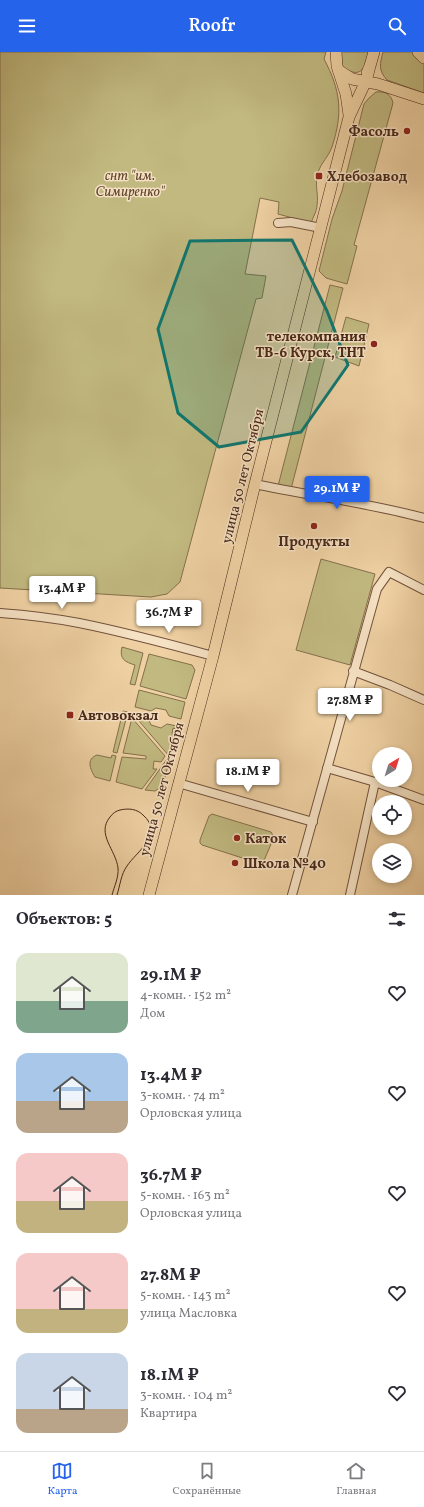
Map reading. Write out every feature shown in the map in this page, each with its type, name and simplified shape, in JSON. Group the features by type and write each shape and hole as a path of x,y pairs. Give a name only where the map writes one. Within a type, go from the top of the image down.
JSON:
{"main road":[{"path":"336,52 338,70 346,94 349,117"},
{"name":"улица 50 лет Октября","path":"149,895 213,656 255,484 349,117 366,81 374,52"},
{"path":"418,52 424,58"},
{"path":"352,79 363,77 368,72 370,66"},
{"path":"338,70 352,79 378,84 424,99"}],"street":[{"path":"278,223 291,222 321,228"},
{"path":"255,484 374,506 424,518"},
{"path":"292,895 377,589 389,572 424,590"},
{"path":"0,613 38,616 78,623 120,632 213,656"},
{"path":"353,671 384,682 424,700"},
{"path":"327,768 372,781"},
{"path":"178,783 313,822"},
{"path":"350,895 374,787"},
{"path":"389,787 424,800"}],"highlighted area":[{"path":"292,240 327,311 348,365 301,432 219,447 178,413 158,329 190,241"}],"green space":[{"name":"снт \"им. Симиренко\"","path":"0,52 326,52 324,59 334,81 337,92 339,113 336,135 332,147 318,172 316,181 316,210 311,223 278,214 279,202 260,198 245,274 266,276 262,298 256,299 180,582 167,594 151,597 0,588"},
{"path":"341,52 369,52 361,71 354,72 348,71 342,67"},
{"path":"383,52 414,52 424,61 424,93 387,80 380,67"},
{"path":"376,92 387,94 391,97 393,103 354,245 357,246 347,284 326,278 319,271 332,219 342,191 364,104"},
{"path":"330,285 343,288 291,489 278,486"},
{"path":"346,317 369,324 359,366 335,357"},
{"path":"321,559 375,574 350,665 296,650"},
{"path":"122,647 143,653 135,685 130,684 135,665 128,663 122,657"},
{"path":"149,654 192,665 195,670 186,699 140,686"},
{"path":"139,690 185,702 181,719 169,716 166,710 156,708 151,711 135,707"},
{"path":"123,711 128,712 117,753 113,752"},
{"path":"133,714 148,718 151,725 161,728 167,724 177,726 176,729 173,728 172,734 175,735 169,756"},
{"path":"132,718 165,756 161,762 154,761 153,769 157,769 142,789 116,782 122,757 146,759 146,756 123,753"},
{"path":"97,755 111,758 112,755 116,756 110,781 95,777 93,774 90,762 91,759"},
{"path":"167,759 169,761 163,786 155,791 145,790"},
{"name":"Каток","path":"212,814 271,832 274,837 263,863 258,863 202,845 200,840 209,816"}],"tram line":[{"path":"112,895 118,868 117,861 106,836 106,823 111,816 119,810 130,809 141,813 149,822 151,829 150,836 142,849 125,869 117,895"}],"place":[{"name":"Фасоль","path":"407,131"},
{"name":"Хлебозавод","path":"319,176"},
{"name":"телекомпания ТВ-6 Курск, ТНТ","path":"374,344"},
{"name":"Продукты","path":"314,526"},
{"name":"Автовокзал","path":"70,715"},
{"name":"Каток","path":"237,838"},
{"name":"Школа №40","path":"235,863"}]}
